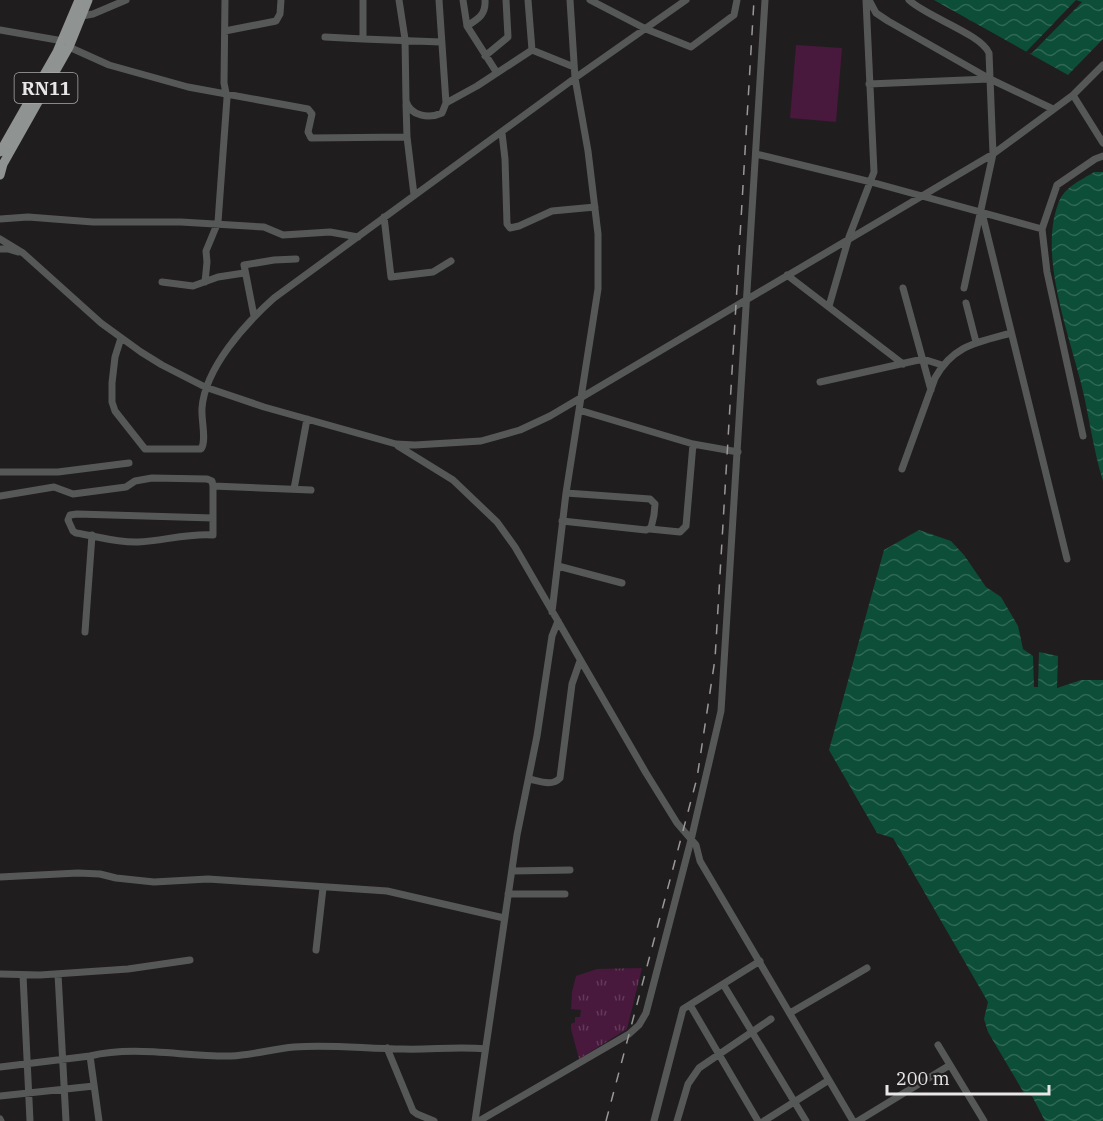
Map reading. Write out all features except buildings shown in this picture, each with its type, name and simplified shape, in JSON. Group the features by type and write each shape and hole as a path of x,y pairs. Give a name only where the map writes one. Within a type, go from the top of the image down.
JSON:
{"main road":[{"name":"RN11","path":"0,152 66,44 79,0"},
{"name":"RN11","path":"0,175 2,164 82,16 88,0"}],"street":[{"path":"82,16 93,14 126,0"},
{"path":"205,282 206,251 217,225 227,94 224,83 225,0"},
{"path":"225,31 276,21 280,14 281,0"},
{"path":"363,0 363,39"},
{"path":"399,0 405,39 406,137 414,195"},
{"path":"406,102 413,113 430,116 442,113 446,103 439,0"},
{"path":"463,0 467,26 497,73"},
{"path":"467,26 482,15 486,9 485,0"},
{"path":"485,56 505,42 508,37 506,0"},
{"path":"528,0 532,50"},
{"path":"552,612 562,521 598,289 599,261 595,207 575,78 570,0"},
{"path":"590,0 646,29 691,47 734,15 737,0"},
{"path":"477,1121 607,1047 639,1025 646,1013 691,840 721,711 765,0"},
{"path":"867,0 876,13 888,21 990,79 1053,109"},
{"path":"829,306 849,237 873,172 867,0"},
{"path":"909,0 987,48 989,53 993,154 964,288"},
{"path":"121,338 111,383 115,411 145,449 202,448 204,440 201,409 205,387 236,338 254,316 274,298 384,217 682,1"},
{"path":"0,30 66,44 93,59 188,87 308,109 312,114 308,132 311,138 406,137"},
{"path":"324,37 441,42"},
{"path":"446,103 532,50"},
{"path":"532,50 574,68"},
{"path":"0,239 23,253 121,338 162,365 205,387 264,407 396,444 459,444 490,439 520,430 582,397 849,237 993,154 1073,95 1103,65"},
{"path":"869,84 990,79"},
{"path":"1073,95 1103,143"},
{"path":"502,133 507,224 510,228 552,212 595,207"},
{"path":"756,154 871,182 1042,229"},
{"path":"1083,436 1047,272 1042,229 1057,185 1103,156"},
{"path":"981,213 1068,559"},
{"path":"0,219 28,217 93,222 154,221 264,227 283,235 330,232 358,237"},
{"path":"384,217 391,277 433,272 451,261"},
{"path":"0,249 12,249 23,253"},
{"path":"254,316 243,266 246,263 296,259"},
{"path":"162,282 189,286 223,276 244,273"},
{"path":"787,275 903,364"},
{"path":"903,288 931,390"},
{"path":"966,303 976,342"},
{"path":"902,469 942,365 963,348 976,342 1011,333"},
{"path":"820,382 923,359 942,365"},
{"path":"579,410 693,444 738,452"},
{"path":"294,489 307,419"},
{"path":"396,444 453,480 479,502 515,547 677,823 696,845 700,861 829,1080 856,1121 950,1065"},
{"path":"562,521 639,530 680,532 686,526 693,444"},
{"path":"0,472 58,472 129,463"},
{"path":"0,496 54,487 73,494 126,487 135,481 152,478 207,479 212,482 213,486 213,518 213,535 195,534 134,542 73,531 69,524 69,517 77,514 213,518"},
{"path":"213,486 311,490"},
{"path":"566,493 652,500 655,504 650,529"},
{"path":"86,632 92,535"},
{"path":"558,566 622,583"},
{"path":"477,1121 485,1049 517,835 529,779 552,636 558,621"},
{"path":"529,779 555,783 560,778 572,684 580,661"},
{"path":"512,871 570,870"},
{"path":"0,877 78,873 154,882 208,879 387,891 504,918"},
{"path":"316,950 323,888"},
{"path":"508,894 565,894"},
{"path":"0,974 58,974 142,967 190,960"},
{"path":"654,1121 683,1009 760,961"},
{"path":"790,1013 867,968"},
{"path":"58,974 66,1121"},
{"path":"23,975 30,1121"},
{"path":"723,984 806,1121"},
{"path":"690,1005 758,1121"},
{"path":"677,1121 688,1084 699,1068 771,1019"},
{"path":"0,1067 102,1053 154,1052 233,1056 324,1045 485,1049"},
{"path":"938,1045 984,1121"},
{"path":"387,1048 414,1111 435,1121"},
{"path":"90,1056 99,1121"},
{"path":"764,1121 829,1080"},
{"path":"0,1096 94,1086"}],"green space":[{"path":"796,45 842,48 836,122 790,118"},
{"path":"642,968 627,1029 579,1059 571,1029 575,1017 580,1017 581,1010 571,1009 576,976 597,969"}],"water":[{"path":"934,0 1103,0 1103,39 1068,75"},
{"path":"1094,172 1103,172 1103,481 1081,383 1057,294 1052,247 1053,224 1061,198 1073,185"},
{"path":"919,530 951,541 964,555 986,587 1001,597 1018,626 1023,649 1033,656 1034,687 1038,687 1039,652 1058,656 1057,688 1081,680 1103,680 1103,1121 1045,1121 1032,1096 1024,1093 988,1032 984,1019 988,1002 893,838 877,833 829,750 884,550"}],"pier":[{"path":"1076,0 1082,2 1031,54 1026,52"}],"railway":[{"path":"606,1121 697,778 715,659 754,0"}]}
